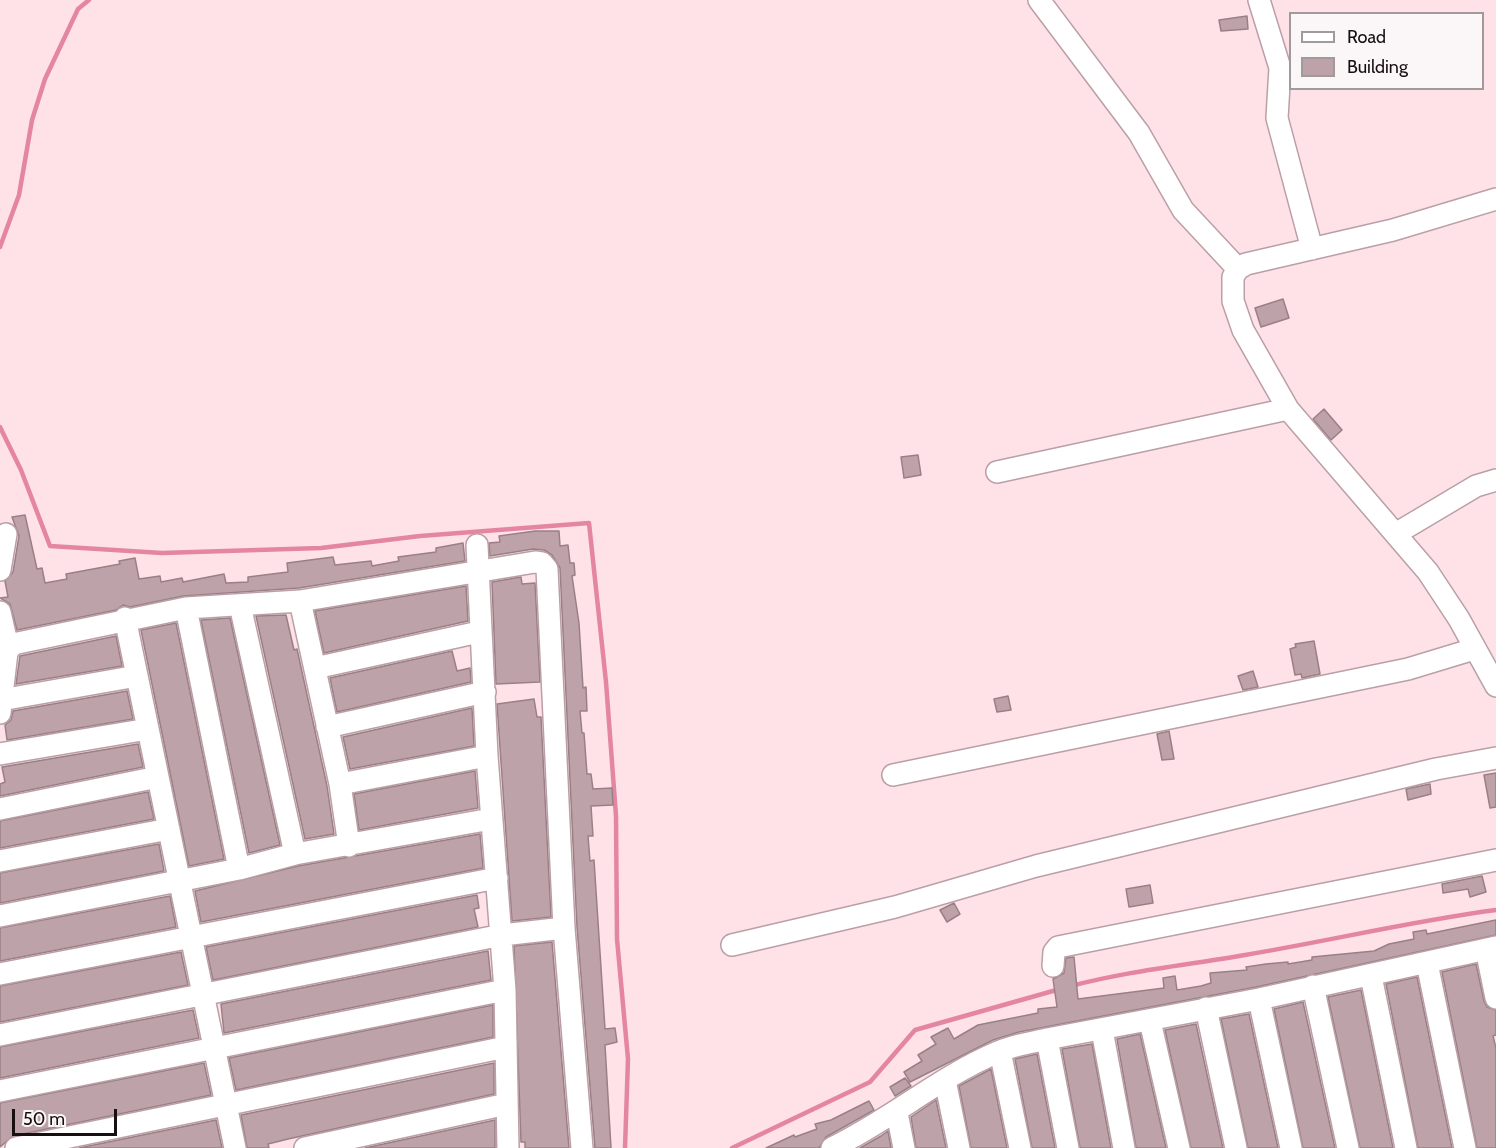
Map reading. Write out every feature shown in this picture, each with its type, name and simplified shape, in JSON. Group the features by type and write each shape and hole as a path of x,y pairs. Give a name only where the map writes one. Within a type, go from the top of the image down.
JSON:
{"street":[{"path":"1039,0 1139,133 1183,210 1238,269"},
{"path":"1259,0 1280,68 1277,118 1312,249"},
{"path":"1496,199 1394,230 1246,264 1238,269 1233,277 1232,288 1243,330 1288,409 1397,533 1428,572 1484,659 1496,686"},
{"path":"997,472 1288,409"},
{"path":"1397,533 1476,486 1496,480"},
{"path":"0,570 6,534"},
{"path":"477,545 479,632 505,990 508,1148"},
{"path":"8,647 125,618 186,608 300,601 535,562 542,563 547,569 564,928 582,1148"},
{"path":"300,601 340,784 349,846"},
{"path":"240,605 295,854"},
{"path":"186,608 239,868"},
{"path":"0,612 8,647 1,707 137,676"},
{"path":"125,618 235,1148"},
{"path":"315,668 479,632"},
{"path":"893,775 1408,669 1484,659"},
{"path":"327,727 485,692"},
{"path":"0,754 148,729"},
{"path":"340,784 487,756"},
{"path":"732,945 895,908 1036,866 1436,769 1496,758"},
{"path":"0,809 158,777"},
{"path":"0,916 179,878 239,868 295,854 491,819"},
{"path":"0,861 169,829"},
{"path":"1053,966 1054,952 1058,947 1496,860"},
{"path":"0,974 497,878"},
{"path":"0,1035 502,935 564,928"},
{"path":"832,1148 855,1143 945,1080 1000,1051 1047,1039 1259,999 1491,948 1496,998"},
{"path":"1427,963 1465,1148"},
{"path":"1371,976 1406,1148"},
{"path":"1313,986 1348,1148"},
{"path":"0,1091 215,1050 505,990"},
{"path":"1259,999 1291,1148"},
{"path":"1206,1008 1236,1148"},
{"path":"1150,1021 1179,1148"},
{"path":"1102,1030 1124,1148"},
{"path":"1047,1039 1068,1148"},
{"path":"16,1148 506,1047"},
{"path":"1000,1051 1020,1148"},
{"path":"945,1080 959,1148"},
{"path":"305,1148 507,1104"},
{"path":"897,1113 904,1148"}],"building":[{"path":"1247,16 1248,29 1221,31 1219,20"},
{"path":"1283,299 1289,318 1261,327 1255,308"},
{"path":"1324,409 1342,430 1331,440 1313,419"},
{"path":"918,455 921,475 904,478 901,457"},
{"path":"25,515 37,569 42,568 45,583 67,579 66,574 120,564 119,561 135,558 139,579 160,576 161,582 182,578 183,582 224,574 226,583 248,582 248,577 288,572 287,563 333,557 335,565 371,561 372,566 399,561 398,557 436,552 436,548 463,543 465,561 299,588 183,596 130,607 123,605 116,610 17,630 10,604 0,598 8,597 5,581 13,572 19,536 12,517"},
{"path":"535,531 559,531 560,546 568,545 570,563 574,563 575,575 572,576 579,623 583,688 586,687 587,711 580,711 587,774 591,774 593,789 612,788 613,805 591,806 593,836 588,836 590,861 594,860 605,1029 615,1028 617,1042 605,1045 611,1148 595,1148 577,927 560,568 552,555 544,550 533,549 490,556 489,543 500,542 499,536"},
{"path":"521,577 522,584 535,583 540,682 496,684 492,582"},
{"path":"466,586 468,621 324,653 315,611"},
{"path":"286,615 294,650 297,649 327,786 334,834 305,839 256,616"},
{"path":"230,618 280,845 249,853 201,620"},
{"path":"176,623 224,859 189,866 141,630"},
{"path":"116,636 122,666 16,684 20,656"},
{"path":"1314,641 1320,674 1302,678 1301,674 1295,675 1290,649 1296,647 1295,644"},
{"path":"452,651 457,671 470,668 471,682 337,712 330,678"},
{"path":"1253,671 1258,687 1243,690 1238,676"},
{"path":"127,691 133,719 7,740 5,725 11,720 13,711"},
{"path":"1008,696 1011,710 997,712 994,699"},
{"path":"534,699 537,717 541,717 551,917 512,921 497,704"},
{"path":"472,708 474,746 350,769 343,737"},
{"path":"1169,731 1174,759 1162,760 1157,734"},
{"path":"138,744 143,767 0,796 0,784 5,782 2,767"},
{"path":"475,771 478,808 359,830 354,794"},
{"path":"1496,773 1496,807 1490,808 1484,775"},
{"path":"1430,784 1431,794 1408,800 1406,789"},
{"path":"148,792 154,819 0,848 0,821"},
{"path":"480,834 483,868 201,922 195,891 298,866"},
{"path":"159,844 164,871 0,903 0,873"},
{"path":"1482,876 1486,892 1470,897 1468,889 1443,893 1442,884"},
{"path":"1150,885 1153,903 1129,907 1126,889"},
{"path":"477,895 479,908 474,909 478,927 213,980 206,947"},
{"path":"170,896 176,927 0,961 0,928"},
{"path":"954,903 960,914 947,922 940,910"},
{"path":"1496,920 1496,935 1256,987 1019,1032 993,1040 910,1082 904,1072 922,1061 918,1055 936,1044 931,1037 948,1028 954,1039 978,1025 1038,1013 1038,1009 1057,1007 1053,979 1064,973 1066,958 1074,957 1078,999 1164,988 1163,978 1175,976 1177,990 1201,986 1211,983 1210,973 1247,970 1246,967 1266,964 1288,962 1288,964 1312,960 1312,957 1374,951 1389,944 1414,939 1413,932 1426,930 1427,934"},
{"path":"552,942 569,1148 525,1148 525,1142 521,1142 514,946"},
{"path":"488,951 491,980 224,1033 221,1004"},
{"path":"181,952 188,985 0,1022 0,986"},
{"path":"1476,964 1484,1001 1487,1007 1496,1010 1496,1035 1493,1036 1496,1048 1496,1148 1477,1148 1442,972"},
{"path":"1417,977 1452,1148 1418,1148 1386,984"},
{"path":"1361,990 1393,1148 1360,1148 1328,997"},
{"path":"1303,1002 1335,1148 1303,1148 1274,1009"},
{"path":"493,1005 493,1037 236,1090 229,1058"},
{"path":"193,1010 199,1038 0,1078 0,1047"},
{"path":"1249,1014 1278,1148 1248,1148 1221,1019"},
{"path":"1196,1024 1223,1148 1191,1148 1165,1030"},
{"path":"1140,1034 1166,1148 1136,1148 1117,1039"},
{"path":"1092,1044 1111,1148 1080,1148 1062,1049"},
{"path":"1037,1054 1055,1148 1032,1148 1015,1059"},
{"path":"204,1063 211,1095 13,1136 0,1147 0,1103"},
{"path":"494,1063 494,1094 288,1139 268,1144 269,1148 247,1148 241,1115"},
{"path":"991,1069 1007,1148 971,1148 959,1086"},
{"path":"905,1078 911,1086 895,1096 890,1087"},
{"path":"936,1100 946,1148 916,1148 911,1117"},
{"path":"869,1101 874,1110 826,1137 819,1148 766,1148 794,1135 795,1137 817,1129 815,1124 831,1120"},
{"path":"216,1120 222,1148 79,1148"},
{"path":"495,1120 495,1148 365,1148"},
{"path":"888,1131 891,1148 860,1148 881,1136"}],"waterway":[{"path":"0,247 19,195 32,120 45,79 78,9 89,0"},
{"path":"0,427 21,470 50,546 162,553 321,548 420,536 589,523 606,682 616,816 617,939 628,1059 625,1148"},
{"path":"1071,986 1136,972 1496,910"},
{"path":"732,1148 870,1082 915,1030 1060,989"}]}
